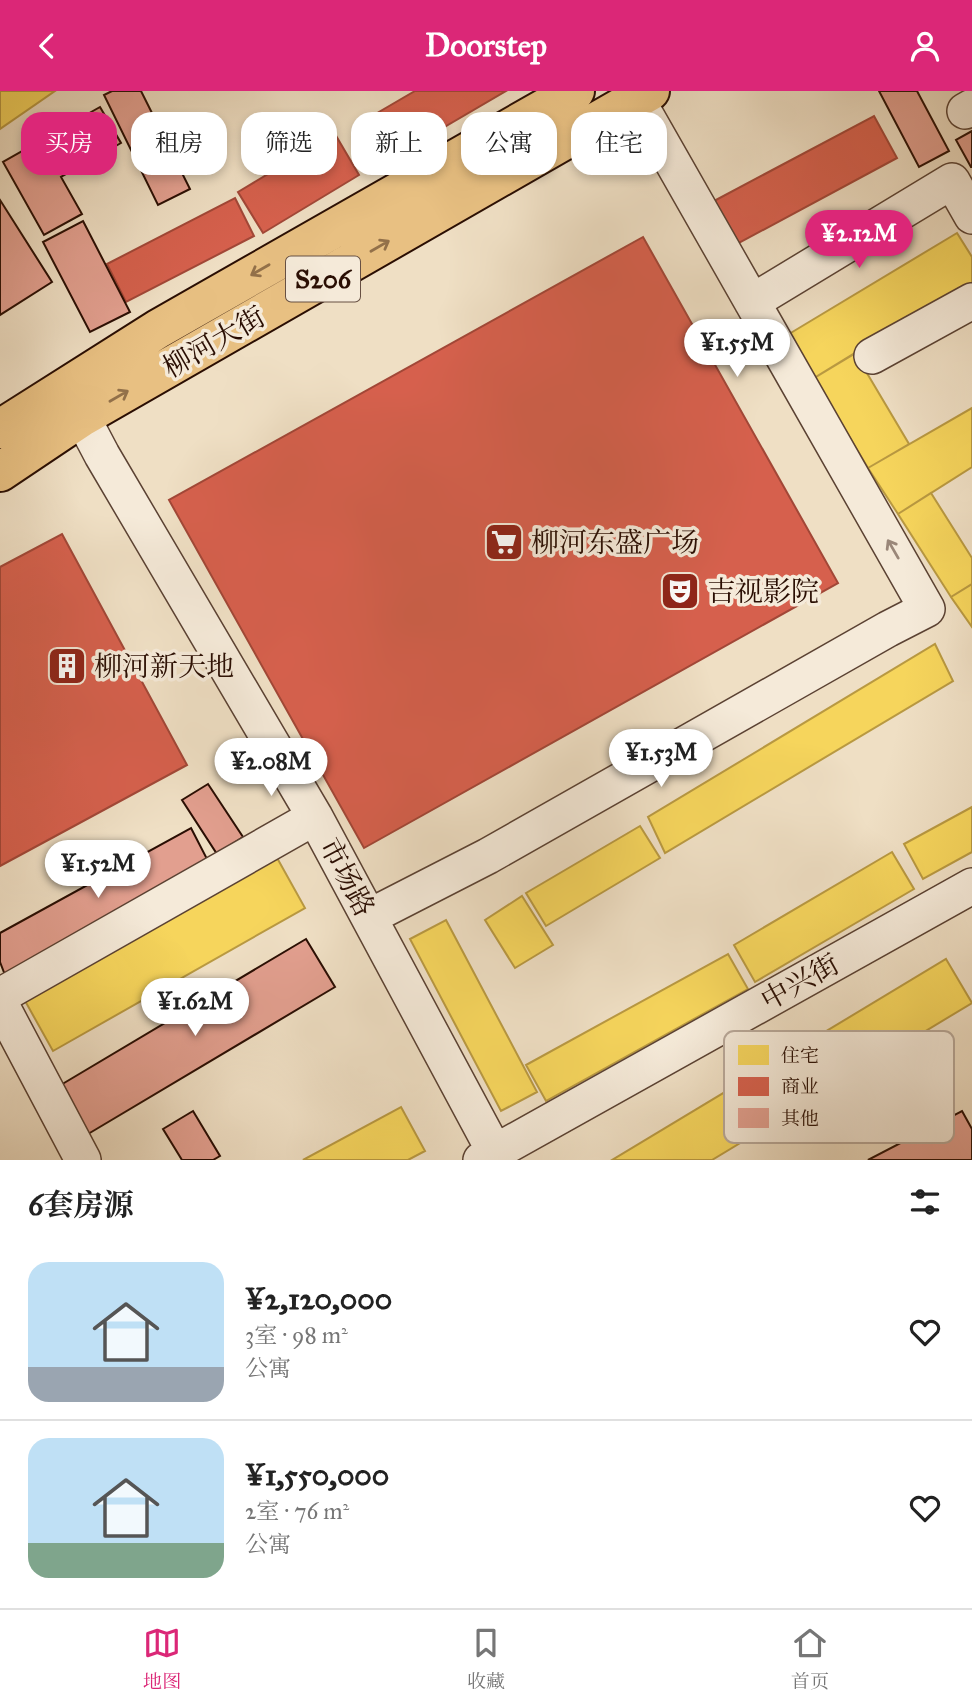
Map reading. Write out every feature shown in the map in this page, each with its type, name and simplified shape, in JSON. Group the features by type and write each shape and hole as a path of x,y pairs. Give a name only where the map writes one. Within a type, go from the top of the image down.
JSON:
{"main road":[{"name":"柳河大街","path":"0,429 158,328 575,91"},
{"name":"柳河大街","path":"0,472 82,417 634,100"}],"street":[{"path":"634,100 752,302 916,614"},
{"path":"634,100 916,614"},
{"path":"752,302 952,181 972,216"},
{"path":"872,356 972,301"},
{"name":"市场路","path":"82,417 315,817 492,1157"},
{"path":"369,917 488,856 916,614"},
{"path":"0,996 315,817"},
{"name":"中兴街","path":"492,1157 972,886"},
{"path":"0,1003 83,1160"}],"building: 住宅":[{"path":"0,91 55,91 21,112 0,129"},
{"path":"957,233 972,257 972,283 814,378 789,334"},
{"path":"855,353 909,444 868,468 814,378"},
{"path":"972,408 972,467 898,514 868,468"},
{"path":"931,493 972,558 972,584 951,597 898,514"},
{"path":"972,584 972,627 951,597"},
{"path":"935,644 953,681 665,853 648,817"},
{"path":"972,807 972,852 923,879 904,844"},
{"path":"640,826 660,858 546,926 526,893"},
{"path":"892,852 914,889 755,982 734,945"},
{"path":"276,856 305,908 53,1051 24,999"},
{"path":"522,896 553,945 515,968 485,920"},
{"path":"446,920 537,1092 501,1111 410,939"},
{"path":"728,954 748,989 546,1101 526,1065"},
{"path":"946,959 972,1003 926,1031 826,1031"},
{"path":"724,1093 724,1143 740,1143 712,1160 612,1160"},
{"path":"401,1107 425,1151 408,1160 303,1160"}],"building: 商业":[{"path":"415,91 506,91 470,112 461,112 461,117 447,126 447,112 379,112"},
{"path":"874,116 897,158 737,244 714,201"},
{"path":"337,137 351,161 351,175 359,175 263,233 238,192 266,175 337,175"},
{"path":"235,198 254,236 126,302 107,264"},
{"name":"柳河东盛广场","path":"643,237 838,583 364,848 169,500"},
{"name":"柳河新天地","path":"62,534 187,765 0,866 0,567"}],"building: 其他":[{"path":"112,91 141,91 152,112 131,112 131,150 117,121 117,112 112,112 104,95"},
{"path":"879,91 917,91 949,151 919,167"},
{"path":"972,131 972,167 971,167 956,140"},
{"path":"21,152 21,175 65,175 61,177 82,214 44,235 3,162"},
{"path":"143,175 183,175 190,189 158,205"},
{"path":"0,200 52,282 0,315"},
{"path":"83,221 130,312 90,332 43,242"},
{"path":"208,784 243,837 217,854 182,800"},
{"path":"191,828 207,859 5,975 0,962 0,933"},
{"path":"306,939 335,987 83,1137 54,1089"},
{"path":"193,1111 220,1156 213,1160 182,1160 163,1129"},
{"path":"962,1111 972,1129 972,1160 868,1160 901,1143 954,1143 954,1115"}],"place":[{"name":"柳河东盛广场","path":"504,542"},
{"name":"吉视影院","path":"680,591"},
{"name":"柳河新天地","path":"67,666"}]}
